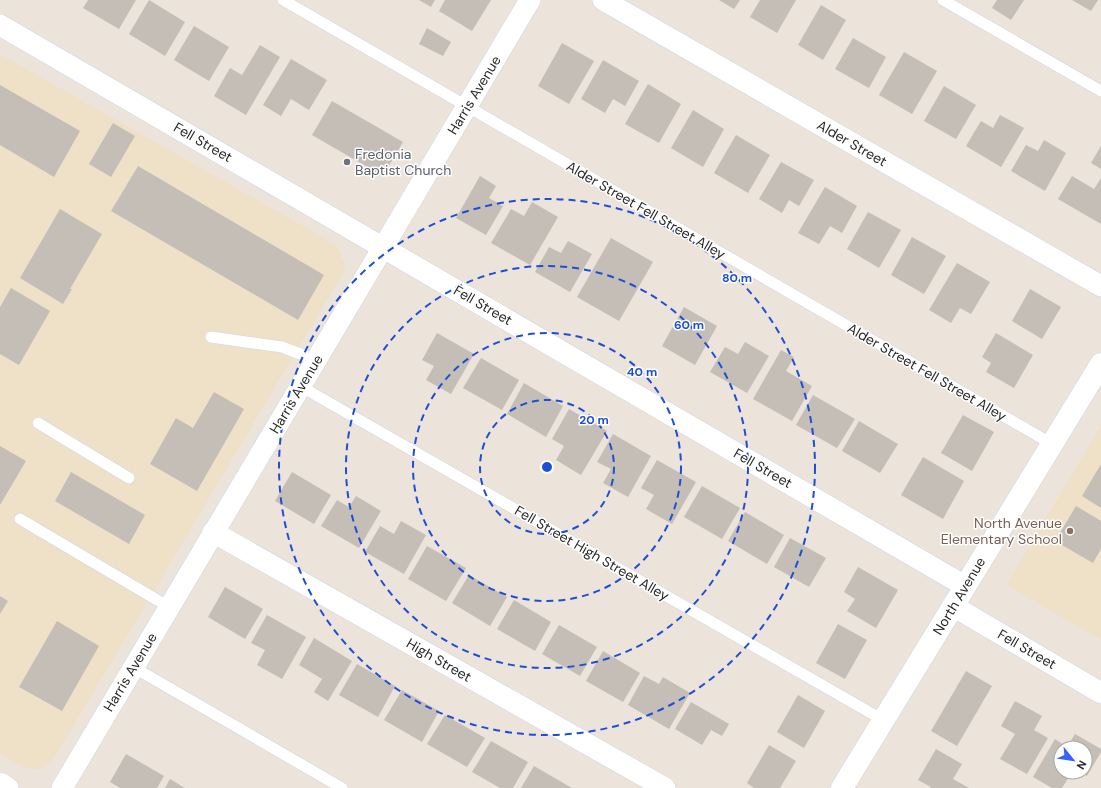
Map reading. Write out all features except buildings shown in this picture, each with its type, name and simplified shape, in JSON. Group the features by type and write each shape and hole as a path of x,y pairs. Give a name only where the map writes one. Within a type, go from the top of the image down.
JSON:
{"street":[{"name":"Harris Avenue","path":"62,788 530,0"},
{"name":"Alder Street","path":"602,0 1101,286"},
{"name":"Fell Street","path":"0,25 965,586"},
{"name":"North Avenue","path":"842,788 1101,364"},
{"name":"High Street","path":"213,532 665,788"},
{"name":"Fell Street","path":"953,606 1101,693"},
{"path":"0,783 8,788"}],"lane":[{"name":"Alder Street Fell Street Alley","path":"283,0 1052,444"},
{"path":"943,0 1101,91"},
{"path":"211,337 282,347 316,360"},
{"name":"Fell Street High Street Alley","path":"300,386 883,720"},
{"path":"38,424 129,478"},
{"path":"20,519 169,607"},
{"path":"133,667 342,788"}],"shaded area":[{"path":"0,54 328,240 338,248 344,262 345,270 52,762 37,770 25,768 0,754"},
{"name":"North Avenue Elementary School","path":"1101,425 1101,640 1006,585"}],"place":[{"name":"Fredonia Baptist Church","path":"347,162"},
{"name":"North Avenue Elementary School","path":"1070,531"}]}
